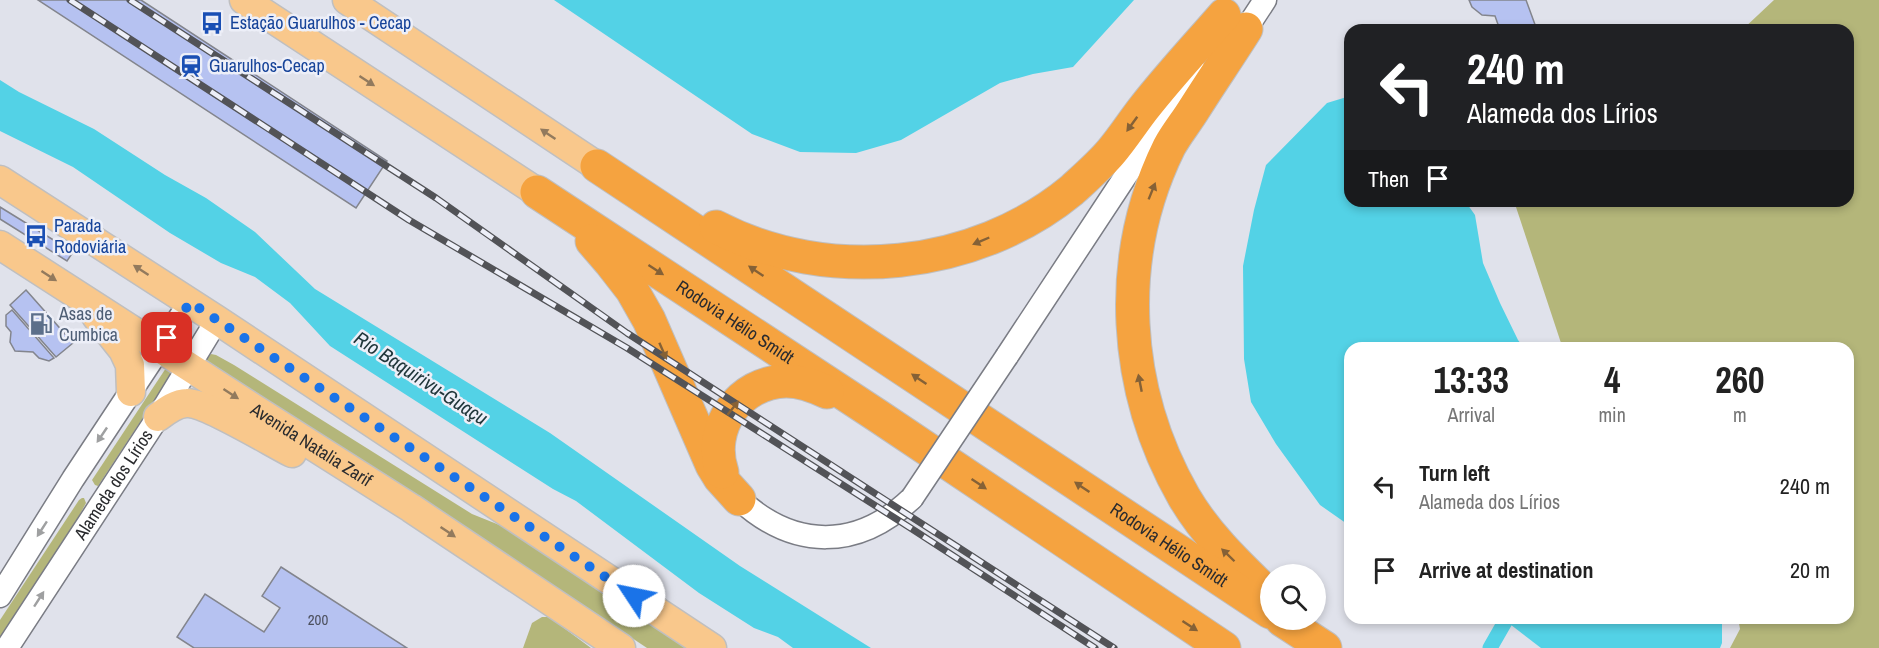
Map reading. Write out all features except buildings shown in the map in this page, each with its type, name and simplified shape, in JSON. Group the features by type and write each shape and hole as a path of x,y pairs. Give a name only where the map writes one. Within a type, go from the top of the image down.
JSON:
{"highway":[{"path":"597,166 727,233 769,249 813,259 867,263 922,258 975,244 1026,221 1071,190 1111,152 1144,108 1234,14"},
{"path":"1234,14 1170,147 1147,204 1134,264 1132,325 1140,386 1158,444 1185,499 1221,548 1260,585"},
{"name":"Rodovia Hélio Smidt","path":"597,166 1260,605"},
{"name":"Rodovia Hélio Smidt","path":"537,192 878,416 1224,648"},
{"path":"537,192 588,237 612,262 632,290 649,320 712,465 720,478 739,499"},
{"path":"739,499 719,464 719,433 727,414 741,398 751,391 774,382 799,382 811,385 878,416"},
{"path":"1297,630 1325,648"},
{"path":"1314,630 1336,648"}],"main road":[{"name":"Rodovia Hélio Smidt","path":"244,0 537,192"},
{"name":"Rodovia Hélio Smidt","path":"347,0 597,166"},
{"path":"0,180 190,302 712,648"},
{"name":"Avenida Natalia Zarif","path":"0,245 411,508 621,648"},
{"path":"82,298 123,350 130,365 131,392"},
{"path":"158,417 174,406 187,403 204,406 332,474 411,508"}],"street":[{"path":"739,499 770,523 806,536 845,536 882,523 898,512 912,498 1234,14 1264,0"},
{"name":"Alameda dos Lírios","path":"0,596 73,479 190,302"},
{"name":"Alameda dos Lírios","path":"7,648 158,417 217,320"},
{"path":"73,479 88,495 90,502 88,526"}],"green space":[{"path":"1774,0 1879,0 1879,648 1730,648 1740,629 1739,624 1854,624 1854,342 1561,342 1516,207 1854,207 1854,24 1748,24"},
{"path":"211,354 234,365 472,514 522,534 689,648 647,648 206,360"},
{"path":"166,368 175,369 98,486 95,485 92,480"},
{"path":"82,498 86,503 73,527 0,639 0,620"},
{"path":"542,617 549,617 591,648 523,648 532,623"}],"water":[{"path":"554,0 1134,0 1073,67 1000,83 901,140 856,153 800,152 752,134"},
{"name":"Rio Baquirivu-Guaçu","path":"0,80 19,92 94,129 165,175 206,198 255,232 315,289 550,433 740,566 871,648 793,648 778,637 754,628 699,593 576,501 553,489 330,346 290,303 255,277 221,263 170,233 73,167 0,131"},
{"path":"1344,98 1344,207 1469,207 1475,215 1483,263 1520,342 1344,342 1344,522 1320,505 1276,444 1251,402 1244,359 1243,266 1266,165 1327,103"},
{"path":"1510,624 1722,624 1720,648 1541,648"}],"waterway":[{"path":"1490,648 1504,624"}],"railway":[{"path":"70,0 409,220 627,348 1095,648"},
{"path":"130,0 436,198 627,333 1114,648"}],"place":[{"name":"Estação Guarulhos - Cecap","path":"212,23"},
{"name":"Guarulhos-Cecap","path":"191,66"},
{"name":"Parada Rodoviária","path":"36,236"},
{"name":"Asas de Cumbica","path":"41,324"}],"route":[{"path":"167,338 190,302 634,596"}]}
